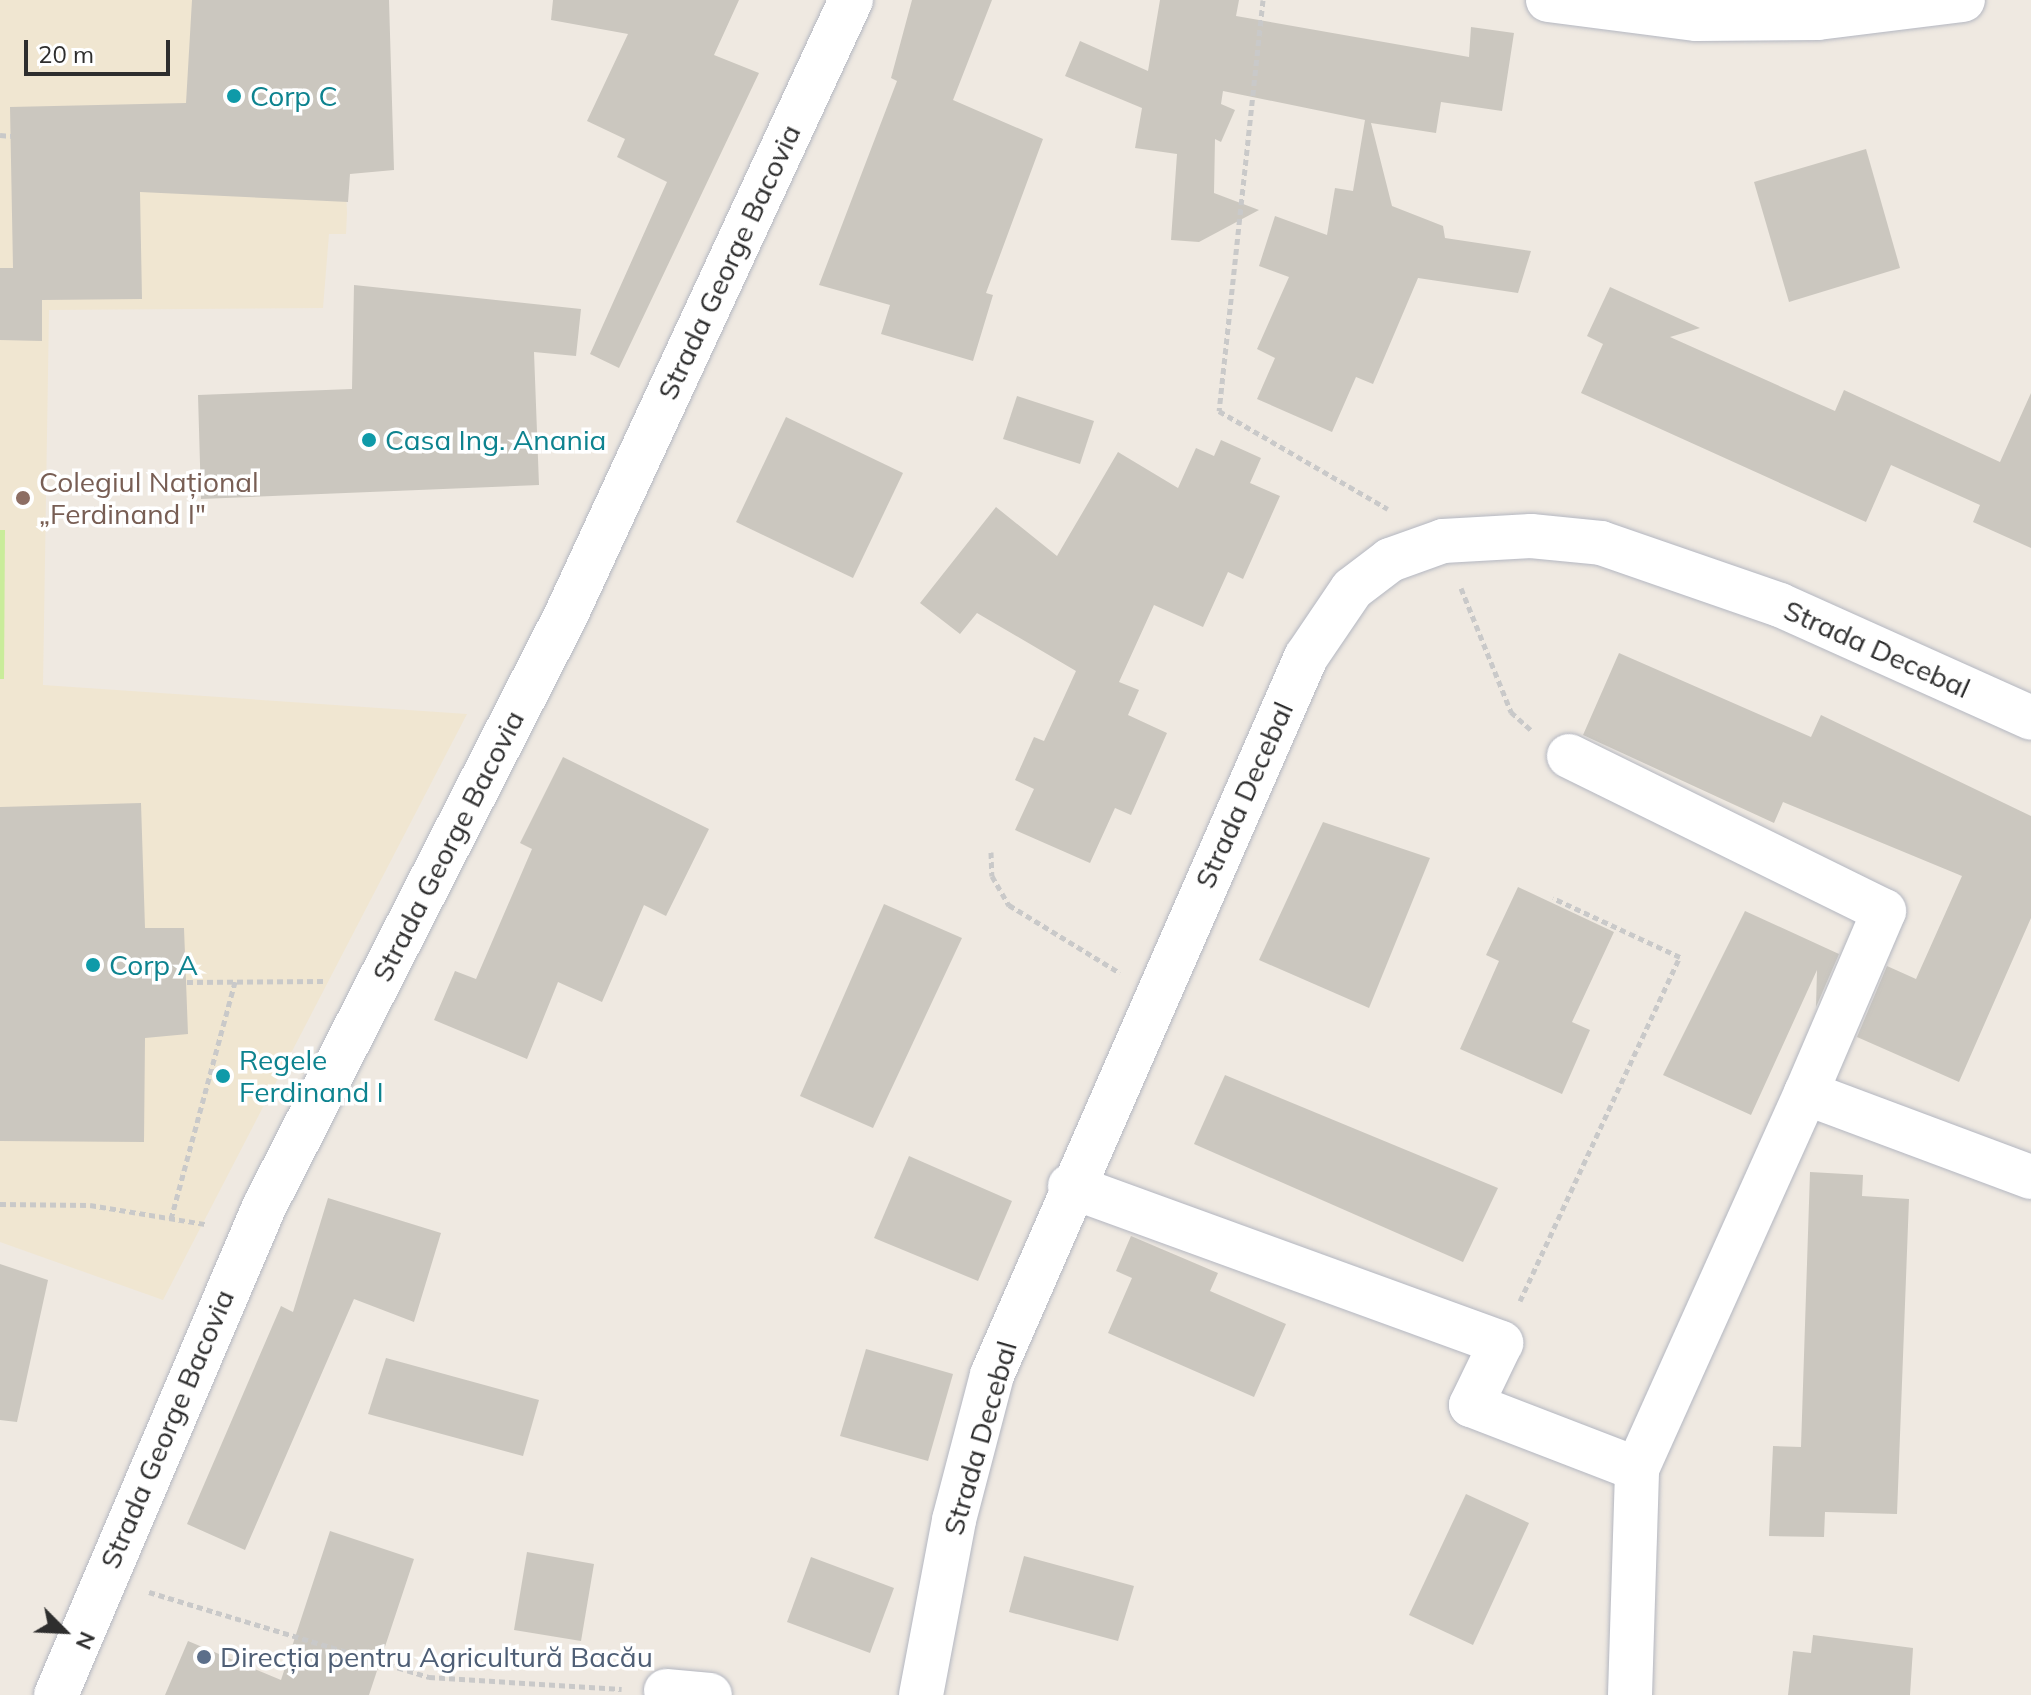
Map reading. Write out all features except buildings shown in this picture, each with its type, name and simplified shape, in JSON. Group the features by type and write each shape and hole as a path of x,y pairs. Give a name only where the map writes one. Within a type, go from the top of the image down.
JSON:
{"street":[{"name":"Strada George Bacovia","path":"56,1695 103,1577 264,1207 566,615 851,0"},
{"path":"1548,0 1697,19 1818,18 1963,0"},
{"name":"Strada Decebal","path":"921,1695 954,1520 992,1375 1070,1186 1306,657 1352,589 1390,560 1443,541 1531,536 1661,560 2031,718"},
{"path":"1569,756 1884,911 1637,1469 1630,1695"},
{"path":"1806,1093 2031,1177"},
{"path":"1070,1186 1501,1343 1471,1405 1637,1469"},
{"path":"666,1691 710,1695"}],"path":[{"path":"1263,0 1219,411 1443,541 1511,712 1569,756"},
{"path":"0,135 11,136"},
{"path":"991,852 992,876 1009,905 1156,993"},
{"path":"1501,1343 1680,957 1553,898"},
{"path":"171,1219 235,981"},
{"path":"187,982 327,981"},
{"path":"0,1204 90,1205 205,1224"},
{"path":"103,1577 358,1661 429,1677 666,1691"}],"shaded area":[{"name":"Colegiul Național „Ferdinand I\"","path":"0,0 338,0 346,234 329,234 323,308 49,310 43,685 467,714 163,1300 0,1242"}],"green space":[{"path":"0,530 5,530 4,679 0,679"}],"place":[{"name":"Corp C","path":"234,96"},
{"name":"Casa Ing. Anania","path":"369,440"},
{"name":"Colegiul Național „Ferdinand I\"","path":"23,498"},
{"name":"Corp A","path":"93,965"},
{"name":"Regele Ferdinand I","path":"223,1076"},
{"name":"Direcția pentru Agricultură Bacău","path":"204,1657"}]}
